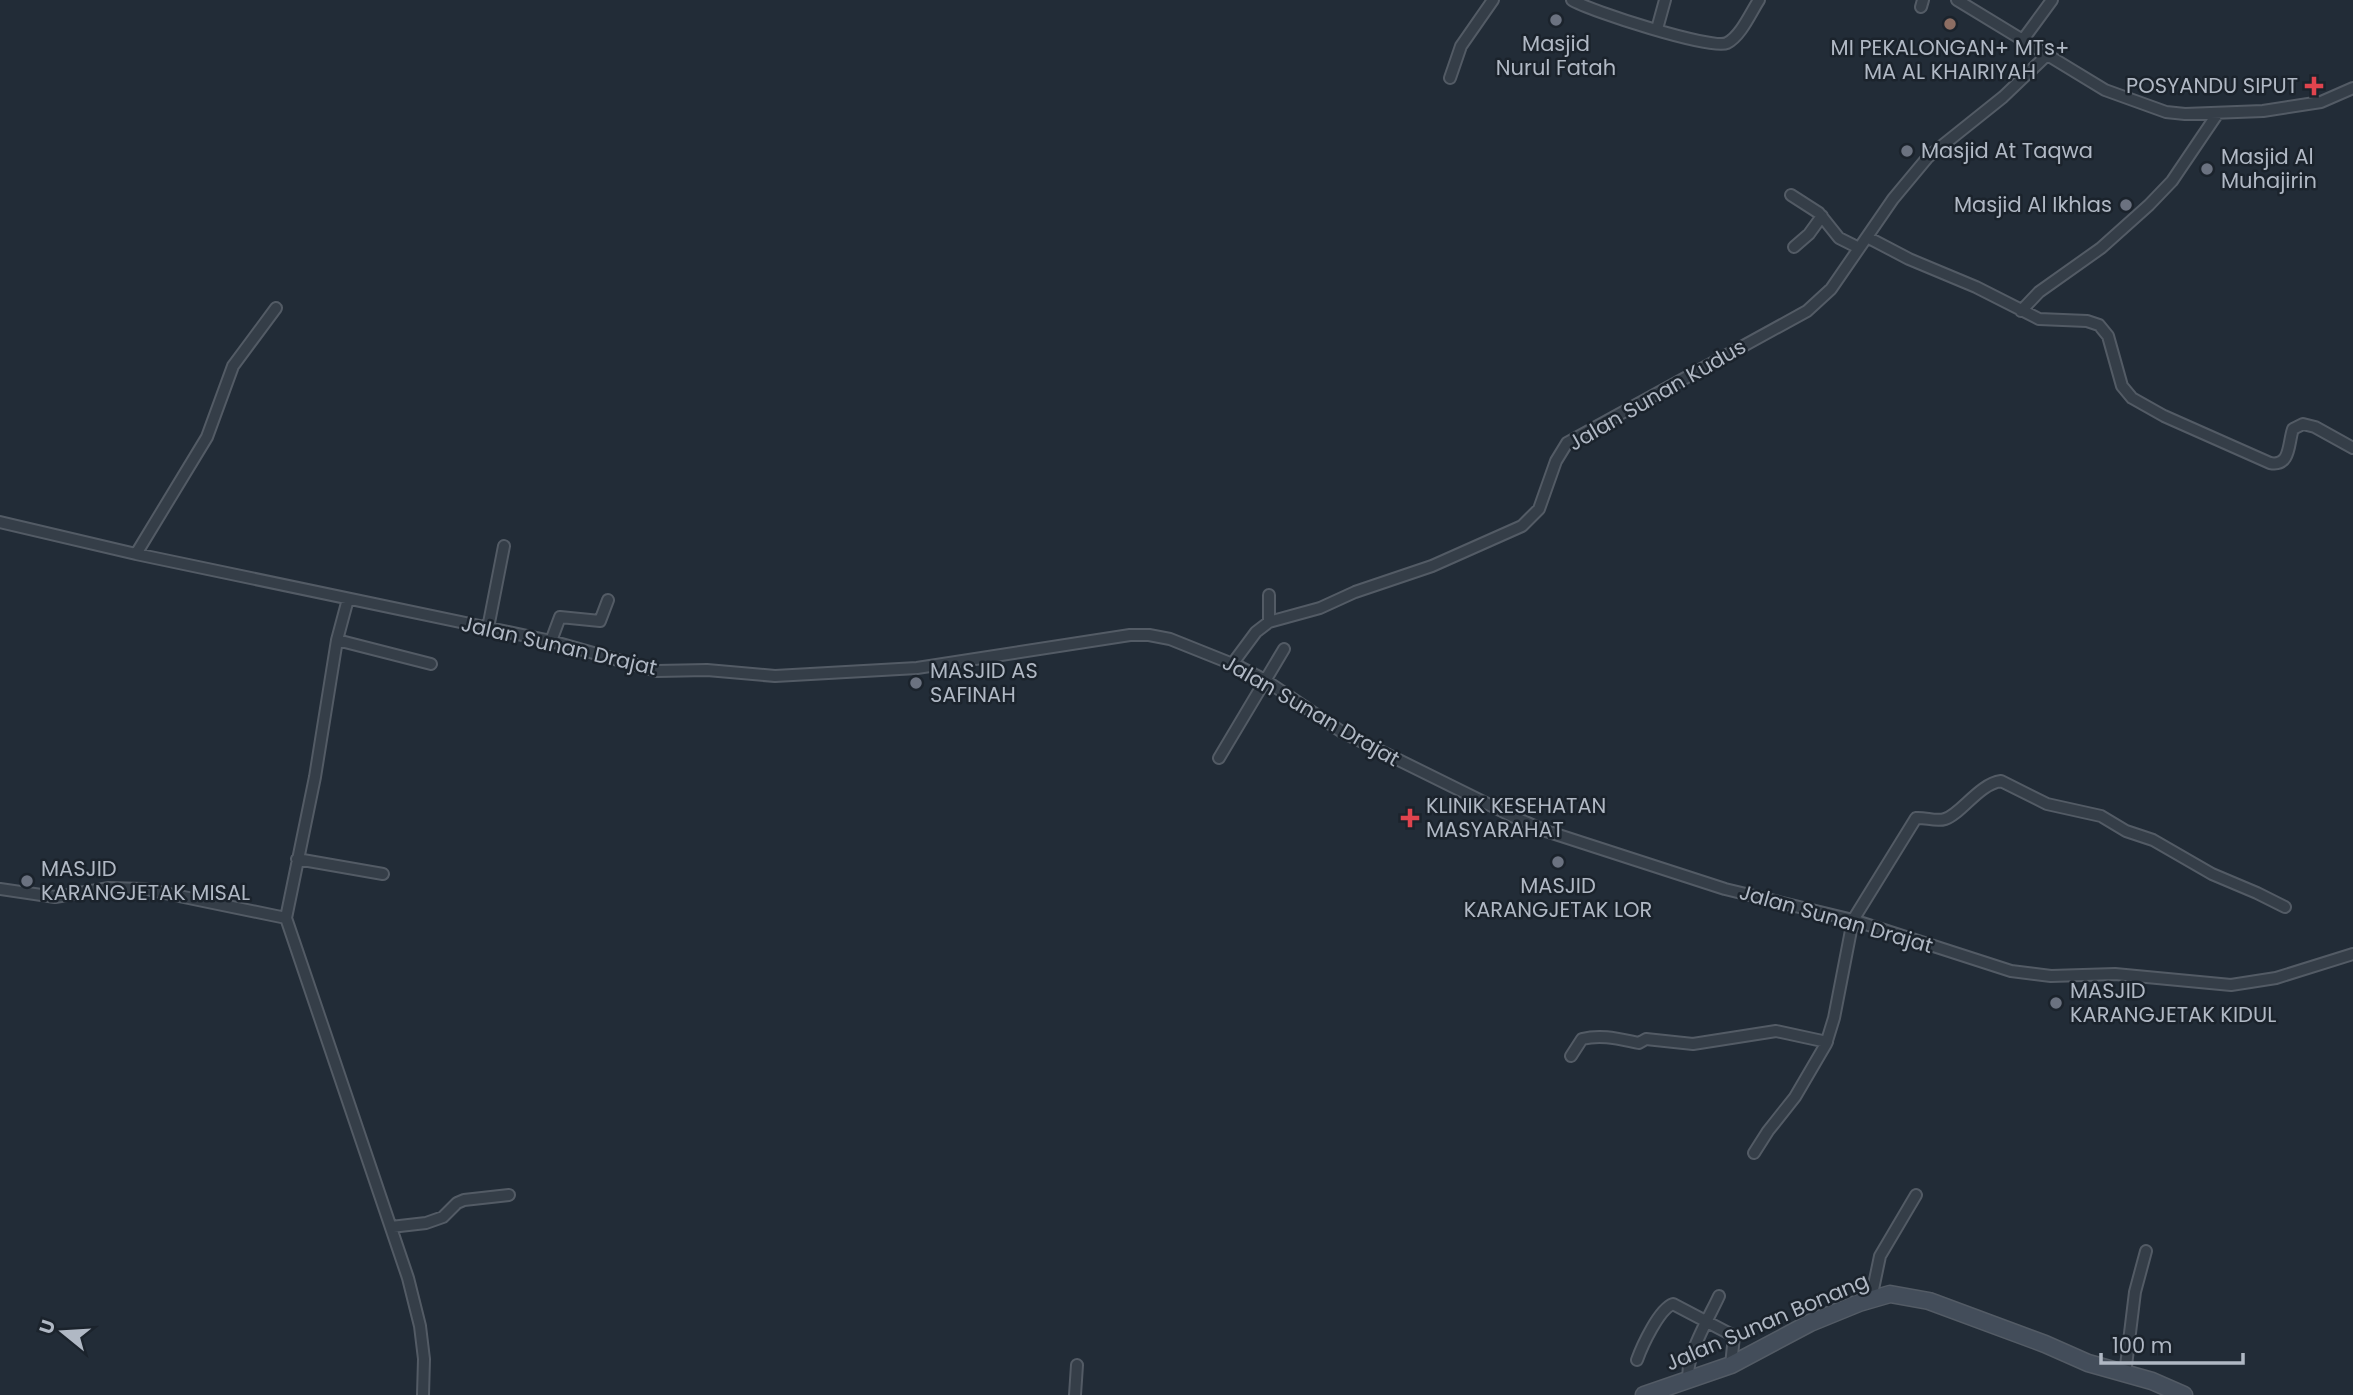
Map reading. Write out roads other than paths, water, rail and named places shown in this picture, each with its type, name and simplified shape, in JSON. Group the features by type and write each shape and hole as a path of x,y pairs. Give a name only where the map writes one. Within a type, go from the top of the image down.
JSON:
{"street":[{"path":"1450,78 1461,46 1493,0"},
{"path":"1572,0 1593,10 1657,29 1707,42 1726,43 1739,31 1759,0"},
{"path":"1657,29 1665,0"},
{"path":"1957,0 2105,90 2134,102 2176,113 2263,111 2307,105 2332,99 2353,88"},
{"path":"2022,41 2052,0"},
{"name":"Jalan Sunan Kudus","path":"1269,622 1320,608 1355,592 1432,566 1522,526 1539,509 1556,461 1567,443 1807,311 1831,289 1893,199 1928,157 2003,97 2046,56"},
{"path":"2021,311 2039,292 2101,248 2172,181 2218,113"},
{"path":"1791,195 1822,216 1839,238 1859,248"},
{"path":"1794,247 1809,234 1822,216"},
{"path":"1867,237 2046,321 2087,321 2099,325 2108,336 2122,386 2132,398 2164,416 2270,463 2278,464 2283,461 2288,453 2293,429 2303,424 2315,427 2353,447"},
{"path":"136,554 207,437 233,366 276,307"},
{"name":"Jalan Sunan Drajat","path":"0,522 136,554 551,641 657,671 706,670 775,676 917,668 1139,635 1161,637 1233,663 1265,680 1348,736 1546,831 1725,888 1853,920 2011,971 2040,975 2115,974 2231,985 2276,978 2353,954"},
{"path":"488,628 504,546"},
{"path":"1233,663 1256,632 1269,622 1269,595"},
{"path":"348,598 337,640 315,777 286,918 408,1278 420,1326 424,1395"},
{"path":"551,641 560,617 600,621 608,600"},
{"path":"337,640 430,664"},
{"path":"1219,758 1284,649"},
{"path":"1754,1153 1794,1097 1826,1042 1834,1018 1853,920 1913,820 1918,817 1942,820 1948,818 1975,794 1999,780 2047,804 2098,814 2126,831 2153,840 2212,874 2285,907"},
{"path":"297,859 383,874"},
{"path":"0,889 55,897 98,889 136,888 286,918"},
{"path":"1571,1056 1582,1039 1597,1037 1615,1037 1639,1043 1646,1039 1693,1044 1776,1031 1826,1042"},
{"path":"391,1227 443,1217 464,1200 509,1195"},
{"path":"1871,1299 1880,1256 1916,1195"},
{"path":"2125,1374 2135,1292 2146,1251"},
{"name":"Jalan Sunan Bonang","path":"1644,1395 1731,1365 1810,1323 1890,1294 1928,1301 2045,1344 2088,1363 2152,1381 2184,1395"},
{"path":"1689,1381 1687,1372 1690,1359 1718,1296"},
{"path":"1637,1360 1642,1346 1668,1305 1673,1304 1734,1336 1731,1365"},
{"path":"1076,1395 1077,1365"}],"place":[{"name":"Masjid Nurul Fatah","path":"1556,20"},
{"name":"MI PEKALONGAN+ MTs+ MA AL KHAIRIYAH","path":"1950,24"},
{"name":"POSYANDU SIPUT","path":"2314,86"},
{"name":"Masjid At Taqwa","path":"1907,151"},
{"name":"Masjid Al Muhajirin","path":"2207,169"},
{"name":"Masjid Al Ikhlas","path":"2126,205"},
{"name":"MASJID AS SAFINAH","path":"916,683"},
{"name":"KLINIK KESEHATAN MASYARAHAT","path":"1410,818"},
{"name":"MASJID KARANGJETAK LOR","path":"1558,862"},
{"name":"MASJID KARANGJETAK MISAL","path":"27,881"},
{"name":"MASJID KARANGJETAK KIDUL","path":"2056,1003"}]}
